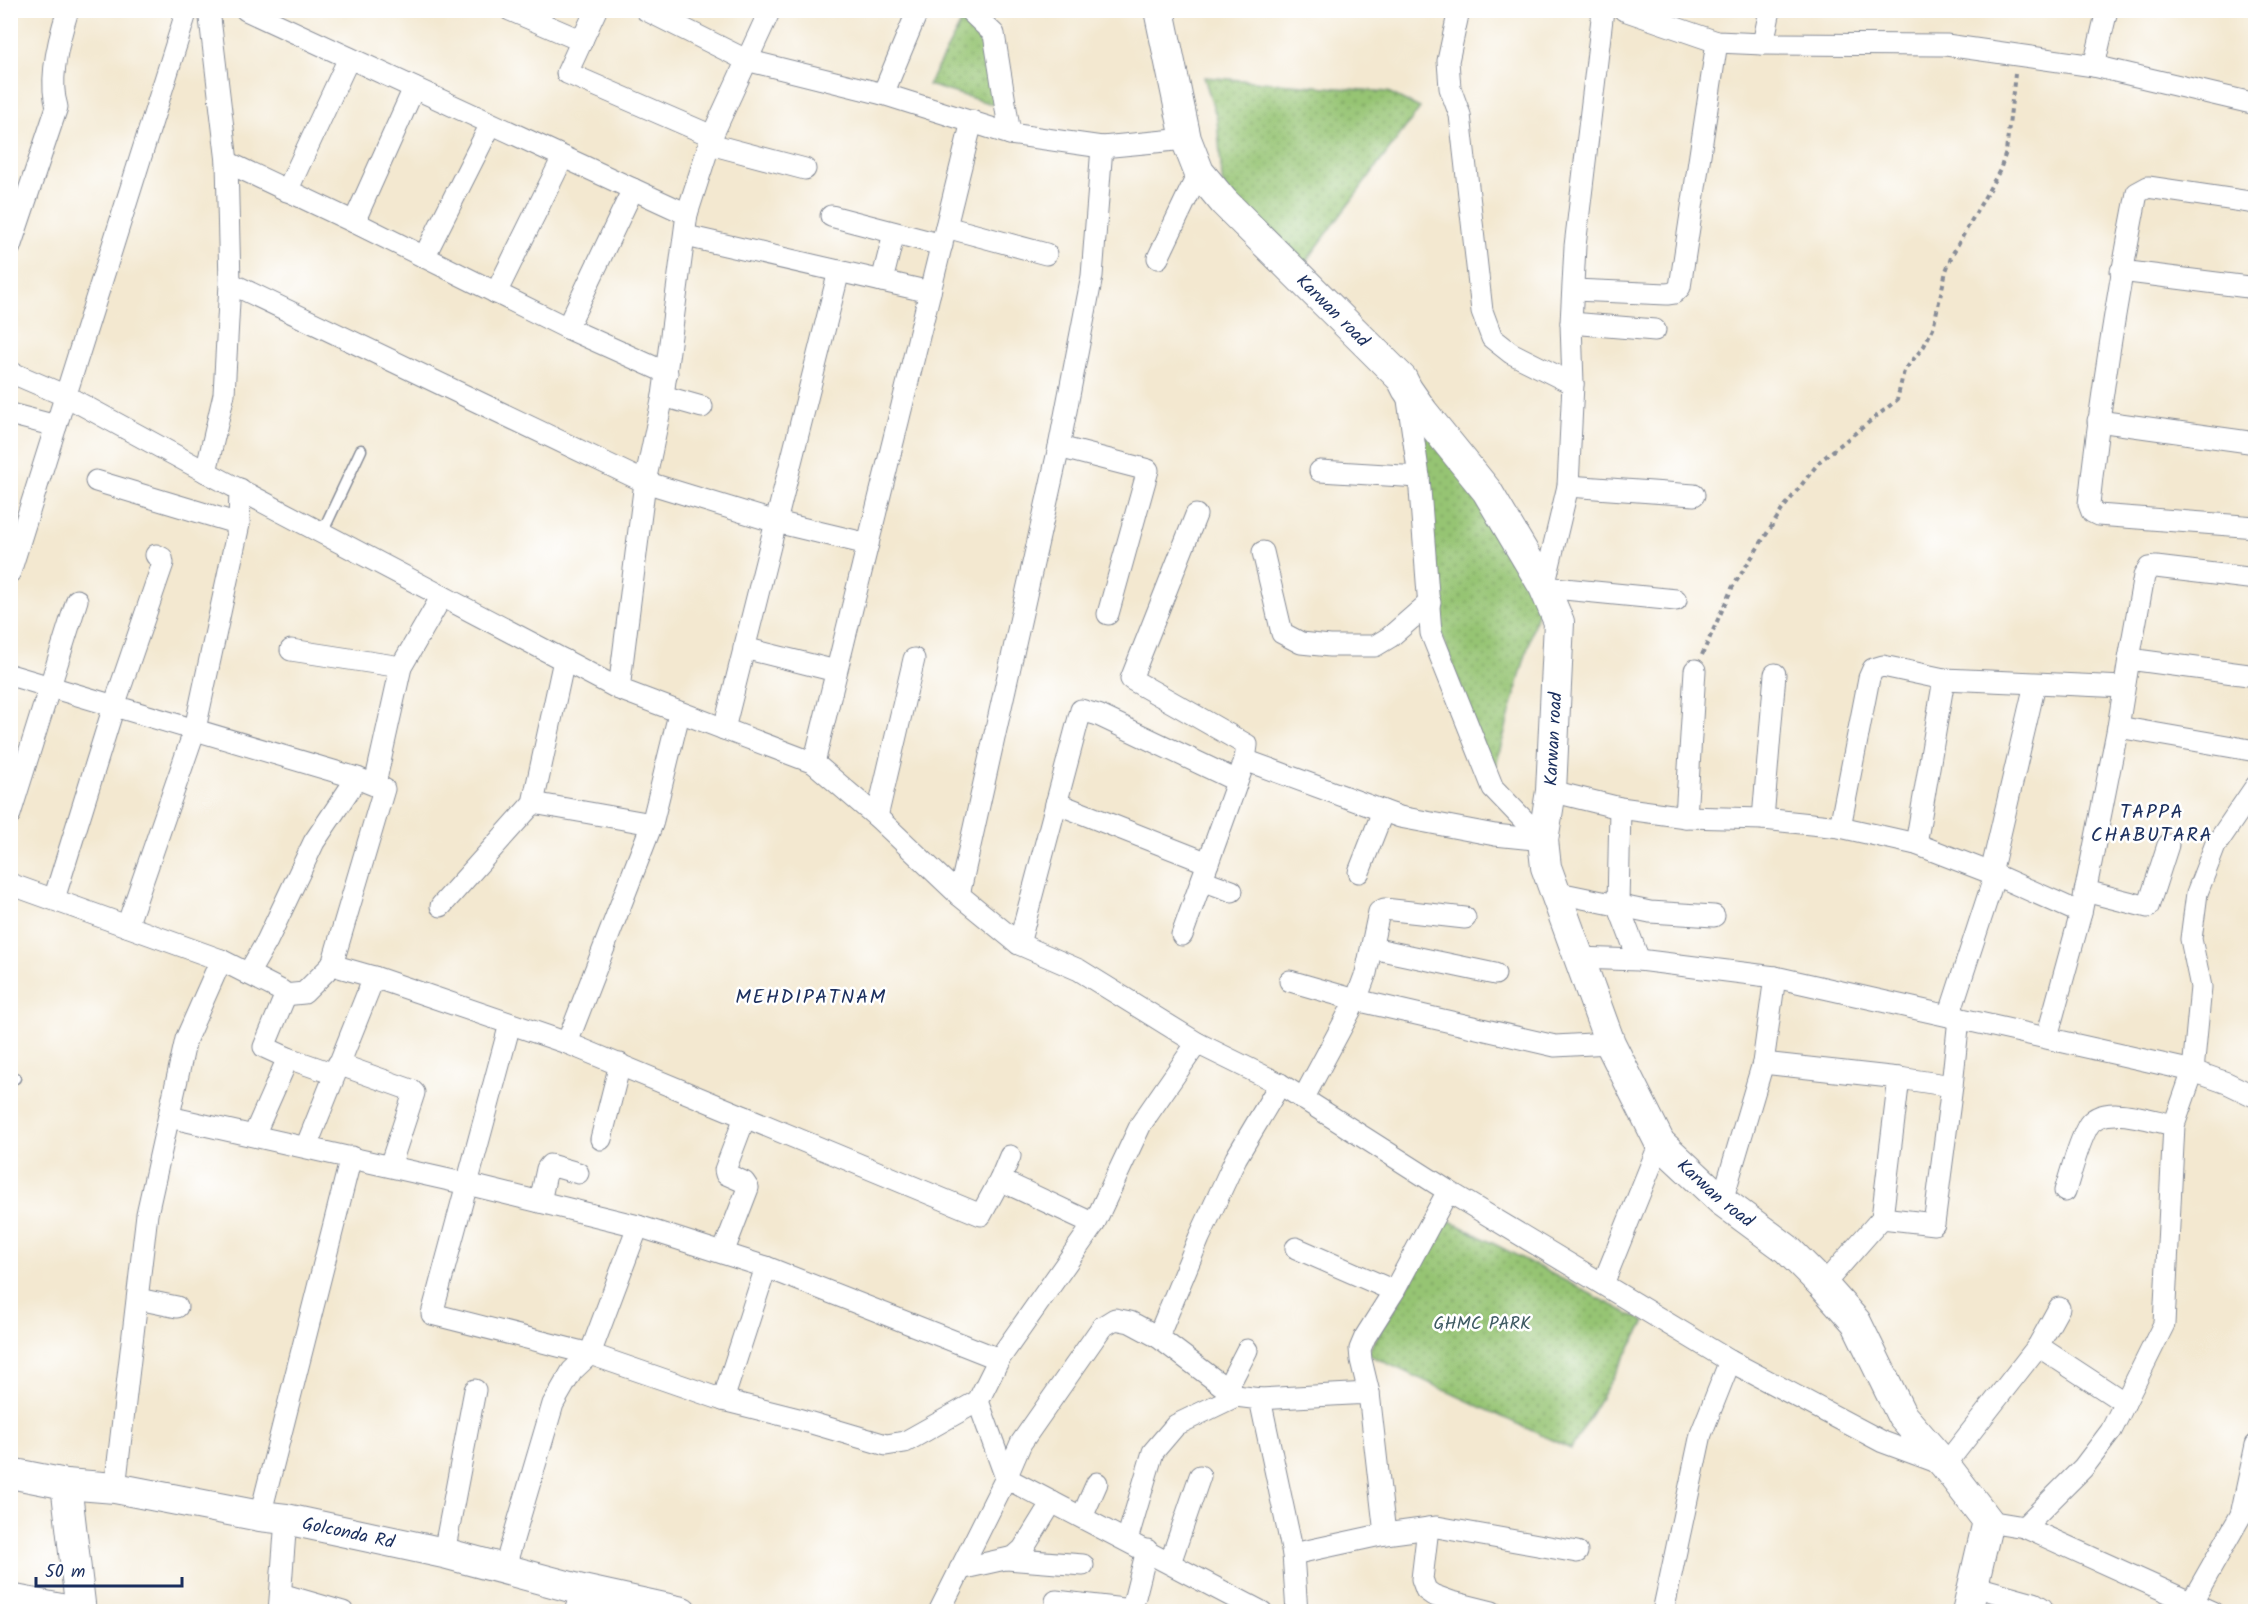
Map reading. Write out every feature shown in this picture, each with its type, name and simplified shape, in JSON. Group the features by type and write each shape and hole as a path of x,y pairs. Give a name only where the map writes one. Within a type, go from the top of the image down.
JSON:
{"street":[{"path":"10,247 57,107 53,95 59,37 68,10"},
{"path":"10,572 15,543 44,471 56,426 187,10"},
{"path":"206,472 225,394 230,283 227,162 209,10"},
{"path":"246,10 687,214"},
{"path":"510,10 582,41"},
{"path":"596,10 567,73 711,140 804,169"},
{"path":"646,10 746,60 883,94 1010,134 1102,147 1186,139"},
{"path":"619,689 645,482 667,373 687,214 711,140 770,10"},
{"path":"883,94 918,10"},
{"path":"969,10 994,34 1010,134"},
{"name":"Karwan road","path":"1159,10 1186,139 1199,172 1224,202 1402,379 1407,389 1487,491 1544,587 1559,622 1551,791 1543,840 1546,867 1577,958 1610,1043 1660,1143 1722,1201 1787,1249 1856,1322 1902,1416 1945,1465 1988,1521"},
{"path":"1459,10 1448,61 1450,88 1460,115 1482,311 1492,338 1511,353 1573,384"},
{"path":"1604,10 1575,246 1571,323 1573,384 1568,486 1544,587 1676,600"},
{"path":"1624,10 1718,42 1946,45 2094,66 2256,104"},
{"path":"1763,44 1770,10"},
{"path":"2094,66 2106,10"},
{"path":"1574,290 1667,294 1674,293 1680,287 1718,42"},
{"path":"287,191 349,58"},
{"path":"354,222 414,87"},
{"path":"814,763 972,121"},
{"path":"424,257 491,124"},
{"path":"959,895 1059,447 1092,276 1102,147"},
{"path":"496,293 563,157"},
{"path":"227,162 354,222 567,328 667,373"},
{"path":"1158,258 1199,172"},
{"path":"2256,203 2148,187 2137,193 2121,271 2098,421 2089,504 2092,512 2106,516 2256,527"},
{"path":"567,328 633,189"},
{"path":"831,216 894,233 944,236 1046,254"},
{"path":"882,281 894,233"},
{"path":"686,236 930,292"},
{"path":"724,729 839,271"},
{"path":"2121,271 2256,288"},
{"path":"230,283 645,482 776,522 868,544"},
{"path":"1571,323 1655,330"},
{"path":"10,372 66,396 619,689 679,714 814,763 877,817 959,895 1019,944 1079,970 1197,1044 1280,1084 1448,1191 1730,1361 1883,1442 1945,1465 2038,1347 2060,1308"},
{"path":"1407,389 1419,477 1431,633 1493,788 1543,840"},
{"path":"663,396 702,407"},
{"path":"10,414 56,426"},
{"path":"2098,421 2256,443"},
{"path":"1059,447 1148,470 1108,614"},
{"path":"1320,471 1419,477"},
{"path":"96,481 239,524"},
{"path":"1568,486 1694,495"},
{"path":"127,926 195,729 239,524 240,489"},
{"path":"1182,935 1245,760 1247,745 1131,679 1196,514"},
{"path":"1263,552 1282,633 1301,643 1330,646 1375,646 1390,637 1430,602"},
{"path":"54,899 114,706 163,563 162,558 156,555"},
{"path":"2047,1037 2081,913 2118,727 2144,576 2149,568 2156,567 2256,579"},
{"path":"248,974 267,941 314,842 366,781 401,667 442,596"},
{"path":"10,814 77,600"},
{"path":"744,648 836,671"},
{"path":"291,650 401,667"},
{"path":"877,817 914,658"},
{"path":"2129,659 2256,676"},
{"path":"441,906 533,803 564,660"},
{"path":"1840,827 1869,678 1873,669 1883,666 1944,680 2124,687"},
{"path":"1686,817 1695,670"},
{"path":"1762,819 1775,674"},
{"path":"10,675 366,781 384,789 332,966 304,993 284,995"},
{"path":"1916,844 1944,680"},
{"path":"1882,1218 1934,1224 1952,1086 1954,1017 1993,874 2035,684"},
{"path":"1019,944 1081,710 1098,715 1237,782"},
{"path":"567,1043 652,824 679,714"},
{"path":"2118,727 2256,752"},
{"path":"1245,760 1400,817 1495,835 1543,840"},
{"path":"2024,1527 2083,1468 2111,1431 2164,1324 2174,1125 2193,1071 2201,987 2191,939 2198,893 2216,846 2256,786"},
{"path":"1551,791 1620,808 1686,817 1762,819 1840,827 1916,844 1993,874 2081,913"},
{"path":"533,803 652,824"},
{"path":"1056,803 1205,872 1232,891"},
{"path":"1620,808 1618,905 1639,960"},
{"path":"1359,872 1383,811"},
{"path":"2085,891 2148,908 2168,845"},
{"path":"10,884 221,960 282,991 284,995"},
{"path":"1554,892 1650,912 1714,916"},
{"path":"1303,1099 1356,1000 1372,948 1378,914 1382,910 1465,918"},
{"path":"1372,948 1495,974"},
{"path":"1577,958 1639,960 1775,977 2193,1071 2227,1083 2256,1097"},
{"path":"116,1488 147,1214 186,1039 221,960"},
{"path":"332,966 374,977 567,1043 981,1215 1010,1156"},
{"path":"306,1147 374,977"},
{"path":"1722,1201 1763,1063 1775,977"},
{"path":"1290,981 1356,1000 1556,1046 1610,1043"},
{"path":"284,995 264,1047 288,1058 336,1069 411,1090 414,1093 390,1166"},
{"path":"510,1024 432,1314 590,1354 723,1400 886,1445 904,1442 978,1401 999,1359 1094,1224 1141,1124 1197,1044"},
{"path":"254,1135 288,1058"},
{"path":"1763,1063 1952,1086"},
{"path":"601,1139 620,1064"},
{"path":"1823,1285 1882,1218 1899,1078"},
{"path":"1158,1337 1199,1238 1236,1158 1280,1084"},
{"path":"2065,1191 2087,1126 2099,1117 2116,1113 2174,1125"},
{"path":"169,1117 390,1166 638,1226 766,1268 999,1359"},
{"path":"723,1253 748,1188 744,1182 726,1174 725,1170 745,1117"},
{"path":"1603,1284 1660,1143"},
{"path":"343,1611 280,1603 273,1518 351,1157"},
{"path":"540,1202 549,1165 578,1173"},
{"path":"1000,1180 1094,1224"},
{"path":"1385,1534 1369,1393 1360,1349 1365,1337 1394,1292 1448,1191"},
{"path":"504,1570 553,1404 572,1371 590,1354 638,1226"},
{"path":"1296,1248 1394,1292"},
{"path":"723,1400 766,1268"},
{"path":"138,1299 177,1307"},
{"path":"939,1611 1006,1478 1021,1443 1102,1327 1115,1319 1122,1319 1158,1337 1232,1392 1260,1400 1369,1393"},
{"path":"2038,1347 2125,1403"},
{"path":"1126,1540 1153,1452 1176,1425 1232,1392 1247,1350"},
{"path":"1663,1611 1701,1434 1730,1361"},
{"path":"444,1553 475,1390"},
{"path":"1260,1400 1293,1554 1297,1611"},
{"path":"978,1401 1006,1478 1262,1611"},
{"path":"2189,1607 2248,1510 2256,1445"},
{"name":"Golconda Rd","path":"10,1473 66,1484 116,1488 444,1553 504,1570 579,1601 682,1611"},
{"path":"1170,1563 1200,1476"},
{"path":"1082,1517 1097,1483"},
{"path":"66,1484 81,1611"},
{"path":"960,1569 1014,1557 1023,1549 1052,1502"},
{"path":"2044,1611 2034,1603 1970,1599 1988,1521 2024,1527 2189,1607 2212,1611"},
{"path":"1293,1554 1385,1534 1437,1527 1577,1552"},
{"path":"1428,1528 1422,1579 1428,1593 1450,1607 1492,1611"},
{"path":"1056,1601 1131,1611 1147,1551"},
{"path":"1007,1559 1083,1565"},
{"path":"11,1602 76,1611"}],"lane":[{"path":"322,533 361,450"}],"path":[{"path":"1695,670 1732,588 1782,510 1820,461 1897,400 1904,371 1924,346 1933,328 1952,255 2000,170 2006,152 2018,55"}],"green space":[{"path":"962,21 987,39 1002,107 928,85"},
{"path":"1204,77 1388,92 1420,108 1297,274 1224,202 1217,119"},
{"path":"1423,412 1544,587 1493,776 1425,589"},
{"name":"GHMC PARK","path":"1448,1220 1645,1322 1571,1449 1367,1354"}],"district":[{"name":"TAPPA CHABUTARA","path":"2152,822"},
{"name":"MEHDIPATNAM","path":"811,996"}]}
